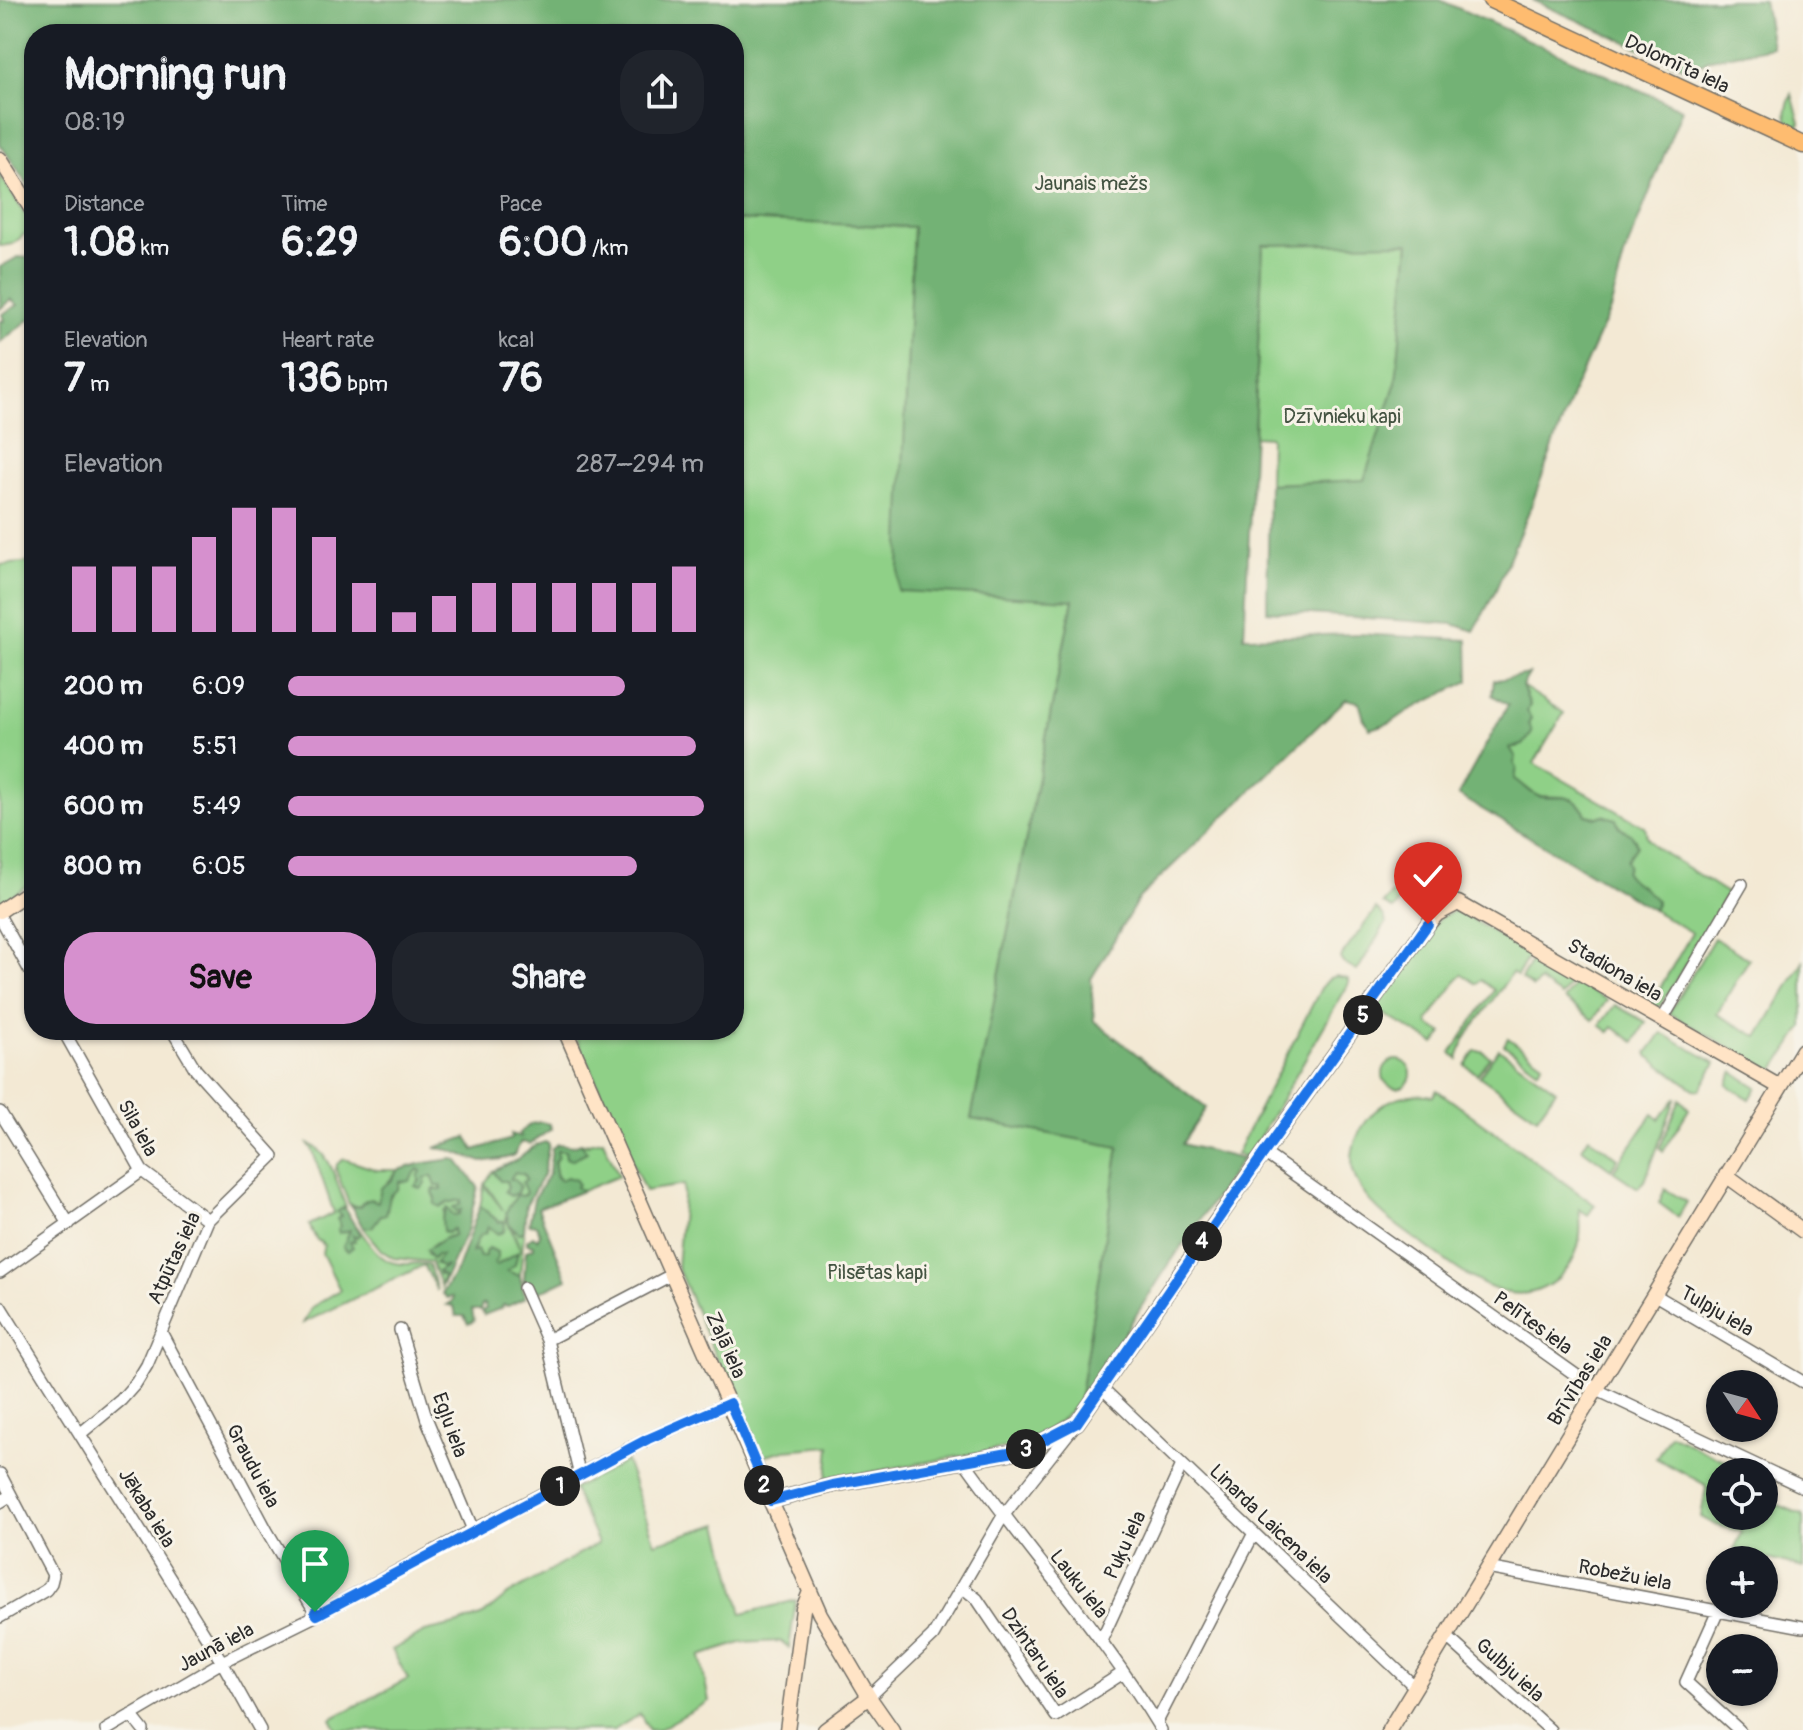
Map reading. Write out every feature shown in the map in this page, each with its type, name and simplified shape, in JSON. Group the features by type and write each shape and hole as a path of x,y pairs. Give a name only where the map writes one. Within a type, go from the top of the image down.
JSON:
{"main road":[{"name":"Dolomīta iela","path":"1491,0 1803,145"}],"street":[{"path":"0,159 24,197"},
{"name":"Stadiona iela","path":"1432,884 1458,903 1780,1087"},
{"path":"1662,1020 1742,884"},
{"path":"24,896 0,914 24,959"},
{"path":"825,1730 869,1697 933,1636 1003,1516 1077,1423 1428,924 1437,914 1458,903"},
{"name":"Sila iela","path":"69,1040 142,1171 208,1220"},
{"name":"Atpūtas iela","path":"80,1434 121,1400 136,1383 208,1220 273,1156 196,1070 178,1040"},
{"name":"Zaļā iela","path":"569,1040 810,1592 832,1635 892,1730"},
{"name":"Brīvības iela","path":"1389,1730 1780,1087 1801,1059"},
{"path":"0,1112 69,1224"},
{"name":"Pelītes iela","path":"1264,1153 1597,1390 1803,1487"},
{"path":"0,1272 142,1171"},
{"path":"1726,1175 1803,1231"},
{"path":"547,1340 673,1274"},
{"path":"524,1288 547,1340 580,1476"},
{"name":"Tulpju iela","path":"1655,1295 1803,1382"},
{"name":"Jēkaba iela","path":"0,1306 222,1662 260,1730"},
{"name":"Egļu iela","path":"400,1330 427,1420 473,1530"},
{"name":"Graudu iela","path":"161,1332 267,1531 317,1615"},
{"name":"Linarda Laicena iela","path":"1102,1388 1415,1687"},
{"name":"Jaunā iela","path":"106,1730 222,1662 317,1615 473,1530 648,1439 730,1403"},
{"path":"771,1501 833,1485 1025,1450 1077,1423"},
{"name":"Lauku iela","path":"965,1462 1003,1516 1101,1641 1159,1726"},
{"name":"Puķu iela","path":"1101,1641 1182,1465"},
{"path":"0,1474 5,1499 51,1571 52,1580 46,1590 0,1617"},
{"path":"1159,1726 1254,1533"},
{"name":"Robežu iela","path":"1487,1568 1706,1609"},
{"name":"Dzintaru iela","path":"962,1587 977,1599 1056,1716 1123,1673"},
{"path":"787,1730 803,1609 810,1592"},
{"path":"1715,1618 1686,1682 1739,1730"},
{"name":"Robežu iela","path":"1755,1618 1803,1627"},
{"name":"Gulbju iela","path":"1446,1636 1550,1730"},
{"path":"131,1715 143,1730"}],"green space":[{"name":"Jaunais mežs","path":"0,0 1440,0 1682,109 1624,257 1610,310 1574,390 1530,509 1494,594 1474,631 1453,624 1267,611 1269,484 1364,480 1396,382 1409,243 1263,245 1244,637 1357,634 1468,640 1469,681 1392,722 1370,729 1359,702 1346,699 1139,898 1091,979 1094,1021 1206,1108 1182,1144 1242,1159 1079,1402 1119,1147 971,1119 1073,600 898,591 913,227 744,220 744,24 24,24 24,179 0,144"},
{"path":"1532,0 1764,0 1772,47 1711,59 1689,70"},
{"path":"1792,94 1800,123 1795,131 1786,113"},
{"path":"0,175 24,212 24,235 13,244 0,246"},
{"name":"Pilsētas kapi","path":"744,220 913,227 899,590 1073,599 971,1119 1119,1147 1079,1402 1048,1429 1011,1447 827,1480 830,1446 785,1450 759,1457 677,1267 684,1185 645,1191 577,1040 744,1040"},
{"name":"Dzīvnieku kapi","path":"1409,242 1396,382 1364,481 1269,484 1270,437 1254,436 1263,245"},
{"path":"18,257 24,258 24,324 0,342 0,321 4,321 2,314 18,305 11,299 0,309 0,267"},
{"path":"24,563 24,887 0,903 0,565"},
{"path":"1529,674 1522,686 1530,705 1527,711 1532,733 1523,745 1510,748 1516,757 1515,779 1536,795 1574,800 1586,815 1616,819 1619,827 1632,835 1637,845 1626,860 1628,866 1625,872 1654,897 1657,902 1653,910 1458,795 1508,705 1492,695 1494,680"},
{"path":"1522,686 1564,713 1534,763 1645,827 1647,837 1655,847 1727,893 1660,1006 1655,1008 1650,1005 1692,933 1653,910 1657,902 1641,886 1630,881 1624,872 1626,860 1637,845 1635,839 1609,819 1586,815 1564,797 1537,796 1515,779 1509,747 1517,747 1529,723 1527,711 1530,705"},
{"path":"1406,878 1418,887 1408,887 1394,910 1383,904"},
{"path":"1376,909 1384,916 1386,923 1357,971 1340,958"},
{"path":"1457,910 1529,955 1517,976 1512,973 1464,1040 1458,1059 1451,1053 1494,990 1481,980 1477,984 1462,974 1428,1021 1429,1025 1443,1033 1435,1044 1376,1009 1440,917"},
{"path":"1714,938 1749,959 1717,1014 1758,1037 1803,962 1803,1027 1773,1072 1669,1013"},
{"path":"1533,958 1572,980 1561,996 1539,981 1533,988 1521,979"},
{"path":"1330,978 1348,979 1348,985 1248,1157 1236,1154 1321,988"},
{"path":"1576,982 1607,1000 1593,1020 1564,999"},
{"path":"1615,1005 1646,1022 1634,1042 1613,1027 1609,1032 1600,1025"},
{"path":"1662,1033 1716,1063 1700,1090 1694,1089 1648,1056 1647,1053"},
{"path":"1508,1038 1543,1063 1538,1070 1504,1045"},
{"path":"1499,1049 1556,1090 1537,1117 1479,1076"},
{"path":"1475,1051 1482,1051 1490,1057 1477,1074 1465,1065"},
{"path":"1397,1060 1407,1064 1411,1074 1407,1084 1397,1088 1387,1084 1383,1074 1387,1064"},
{"path":"1733,1072 1757,1087 1750,1099 1727,1085"},
{"path":"1437,1090 1595,1205 1588,1215 1579,1209 1581,1226 1577,1250 1564,1272 1547,1286 1529,1293 1510,1293 1474,1279 1391,1221 1363,1193 1355,1177 1352,1159 1356,1140 1368,1119 1381,1106 1397,1098 1433,1096"},
{"path":"1676,1097 1645,1181 1638,1188 1613,1171 1653,1114 1659,1119"},
{"path":"1680,1099 1689,1109 1663,1151 1660,1148"},
{"path":"531,1124 550,1124 551,1129 530,1144 521,1142 514,1155 505,1158 482,1162 435,1148 467,1137 474,1150 512,1139 511,1134 521,1137 519,1133"},
{"path":"1589,1137 1618,1158 1611,1169 1582,1148"},
{"path":"603,1140 619,1176 582,1191 557,1178 554,1162 557,1150 561,1148 575,1157 585,1152 581,1143 588,1145"},
{"path":"545,1142 549,1144 543,1175 526,1205 524,1232 519,1233 509,1224 506,1212 517,1195 526,1193 522,1182 526,1180 524,1174 515,1172 510,1179 520,1186 517,1193 511,1196 505,1191 508,1187 506,1181 500,1181 493,1171"},
{"path":"581,1143 587,1152 571,1160 566,1158 565,1151 557,1150 558,1158 554,1162 557,1178 576,1180 576,1187 582,1191 538,1208 567,1279 529,1297 524,1280 526,1251 534,1245 527,1244 527,1240 533,1236 537,1239 540,1235 537,1225 529,1224 534,1199 549,1173 552,1148 558,1144 573,1146"},
{"path":"308,1144 328,1161 346,1207 339,1213 342,1226 350,1230 344,1249 348,1251 353,1235 359,1233 356,1225 383,1258 399,1264 429,1265 437,1291 424,1265 303,1323 312,1307 340,1290 322,1253 324,1245 316,1239 309,1225 334,1213"},
{"path":"344,1159 377,1170 398,1170 380,1192 382,1195 378,1203 365,1200 361,1207 349,1204 336,1170 337,1164"},
{"path":"457,1160 478,1187 467,1231 442,1285 443,1276 438,1271 447,1266 441,1267 435,1263 441,1255 432,1259 426,1250 454,1235 453,1229 447,1233 443,1231 442,1219 447,1208 454,1215 459,1214 461,1210 456,1211 453,1207 460,1205 461,1200 441,1207 434,1204 434,1189 442,1189 441,1186 436,1186 432,1176 425,1178 421,1189 415,1186 420,1181 421,1171 418,1169 409,1181 399,1182 398,1189 390,1195 386,1215 381,1215 372,1227 363,1228 351,1206 361,1207 370,1199 378,1202 381,1188 391,1181 398,1170"},
{"path":"417,1169 421,1171 416,1187 429,1176 436,1179 437,1186 441,1186 442,1190 435,1189 433,1192 437,1203 461,1199 462,1211 454,1216 444,1211 443,1231 447,1233 453,1229 454,1235 431,1246 427,1254 433,1259 441,1255 440,1258 447,1265 441,1273 441,1287 431,1262 393,1258 381,1250 363,1228 381,1213 399,1182 404,1182"},
{"path":"493,1171 506,1181 508,1187 505,1191 515,1182 510,1178 515,1172 522,1172 526,1179 526,1193 509,1208 509,1224 505,1216 521,1251 512,1228 519,1233 524,1232 520,1276 508,1274 506,1270 513,1255 495,1266 493,1263 497,1252 489,1248 485,1256 480,1257 471,1253 477,1238 486,1232 488,1226 499,1222 480,1206 484,1185 503,1210 485,1183"},
{"path":"1665,1189 1687,1202 1678,1217 1659,1203"},
{"path":"480,1206 499,1222 505,1221 504,1231 498,1234 488,1226 471,1253 477,1250 480,1257 485,1256 489,1248 497,1252 496,1266 518,1252 515,1265 507,1271 520,1276 525,1298 484,1315 484,1304 480,1310 472,1310 474,1321 468,1324 464,1316 456,1316 454,1306 447,1305 453,1297 447,1298 442,1293 457,1269"},
{"path":"344,1207 360,1234 357,1237 353,1235 355,1241 350,1242 353,1247 348,1251 343,1247 350,1230 339,1233 341,1226 337,1219 341,1216 337,1212"},
{"path":"1670,1434 1719,1458 1706,1458 1706,1488 1704,1484 1656,1458"},
{"path":"626,1461 655,1543 719,1524 742,1614 796,1600 789,1648 781,1641 741,1643 700,1656 709,1701 658,1730 649,1730 640,1714 614,1730 337,1730 331,1719 408,1679 392,1650 425,1632 483,1615 506,1596 598,1543 573,1489"},
{"path":"1706,1488 1706,1520 1701,1517"},
{"path":"1778,1505 1803,1515 1803,1568 1778,1561 1778,1546 1736,1546 1742,1532 1735,1530 1778,1530"}],"route":[{"path":"315,1612 317,1615 648,1439 730,1403 771,1501 833,1485 1025,1450 1077,1423 1428,924"}]}
